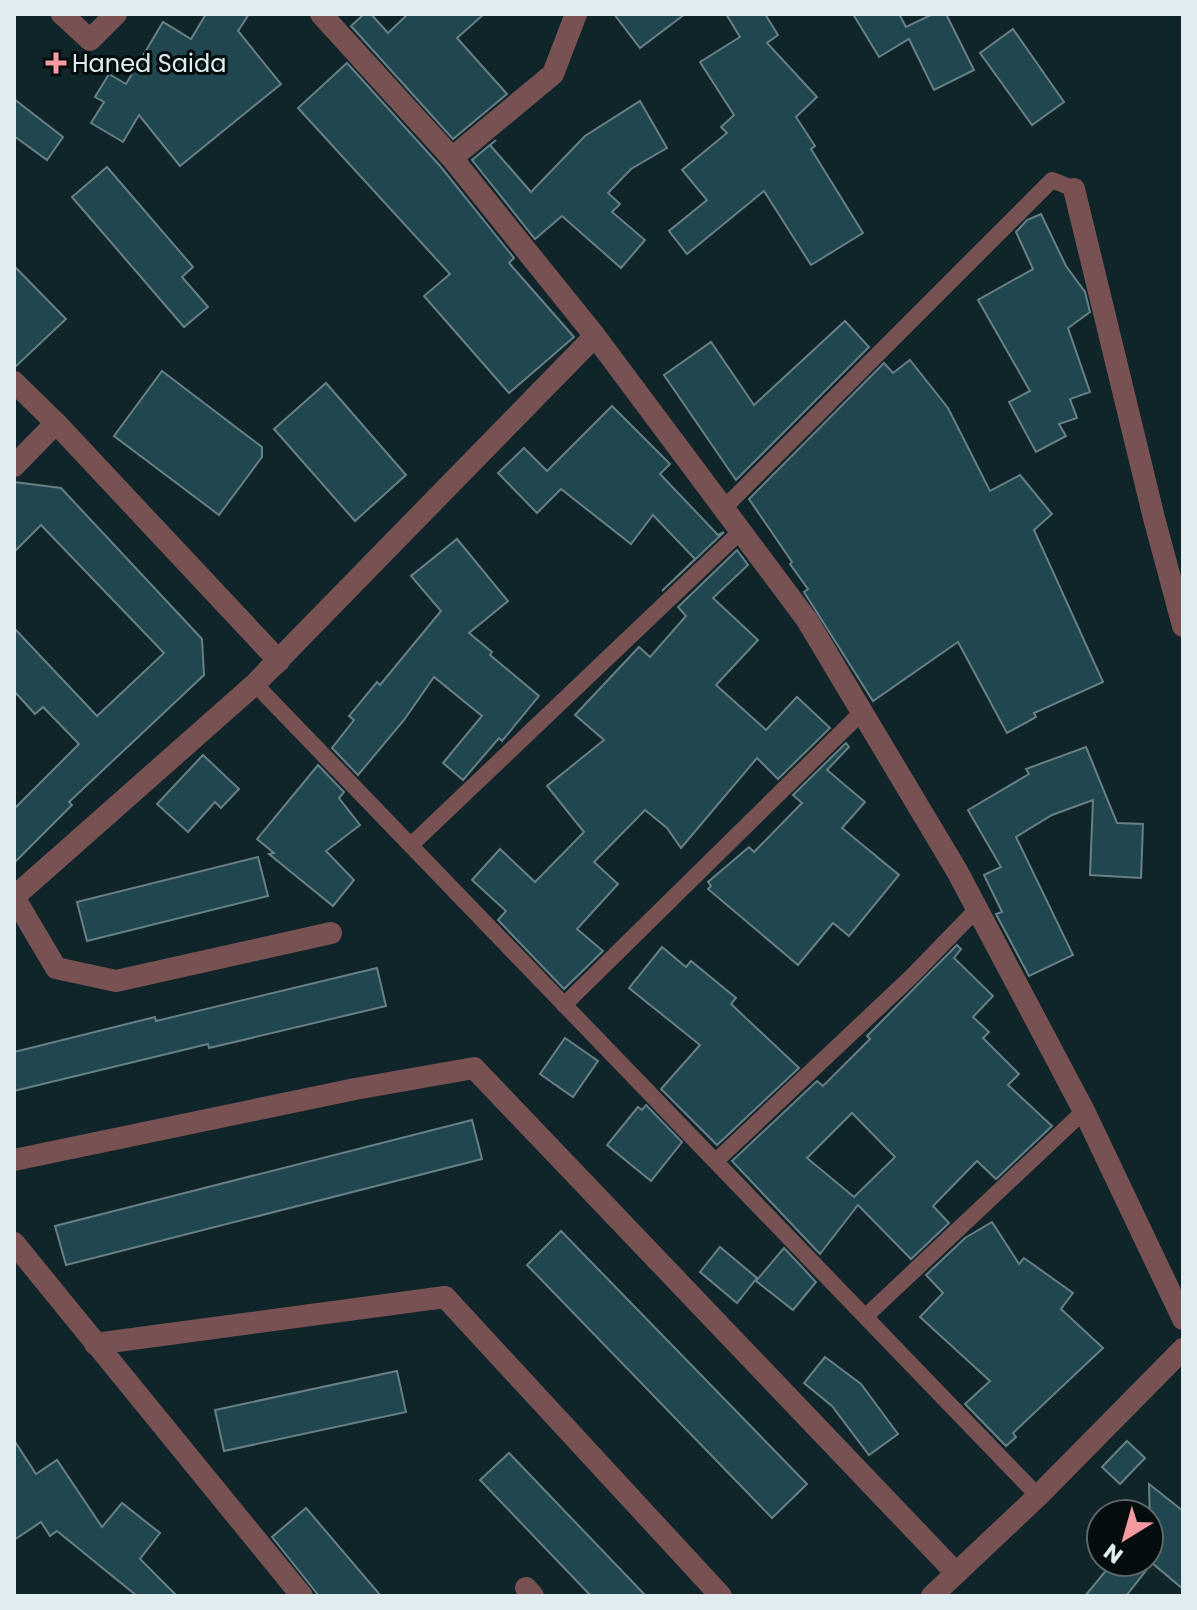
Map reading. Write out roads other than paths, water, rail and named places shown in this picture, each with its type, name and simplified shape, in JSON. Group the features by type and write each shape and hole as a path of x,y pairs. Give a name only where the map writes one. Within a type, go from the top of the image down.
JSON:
{"street":[{"path":"62,14 90,40 116,14"},
{"path":"321,14 452,158 595,336 807,620 977,909 1084,1111 1181,1308"},
{"path":"452,158 553,74 576,14"},
{"path":"1074,189 1183,626"},
{"path":"279,661 14,897 255,684 279,661 595,336"},
{"path":"14,382 279,661"},
{"path":"14,466 56,423"},
{"path":"14,897 56,968 116,981 331,933"},
{"path":"14,1160 355,1089 474,1068 945,1588 1183,1349"},
{"path":"14,1243 302,1596"},
{"path":"95,1344 445,1297 712,1593"}],"lane":[{"path":"723,509 1052,180 1074,189"},
{"path":"411,845 740,532"},
{"path":"255,684 1038,1496"},
{"path":"564,1005 862,712"},
{"path":"716,1161 911,977 977,909"},
{"path":"866,1316 1084,1111"}],"place":[{"name":"Haned Saida","path":"56,63"}]}
